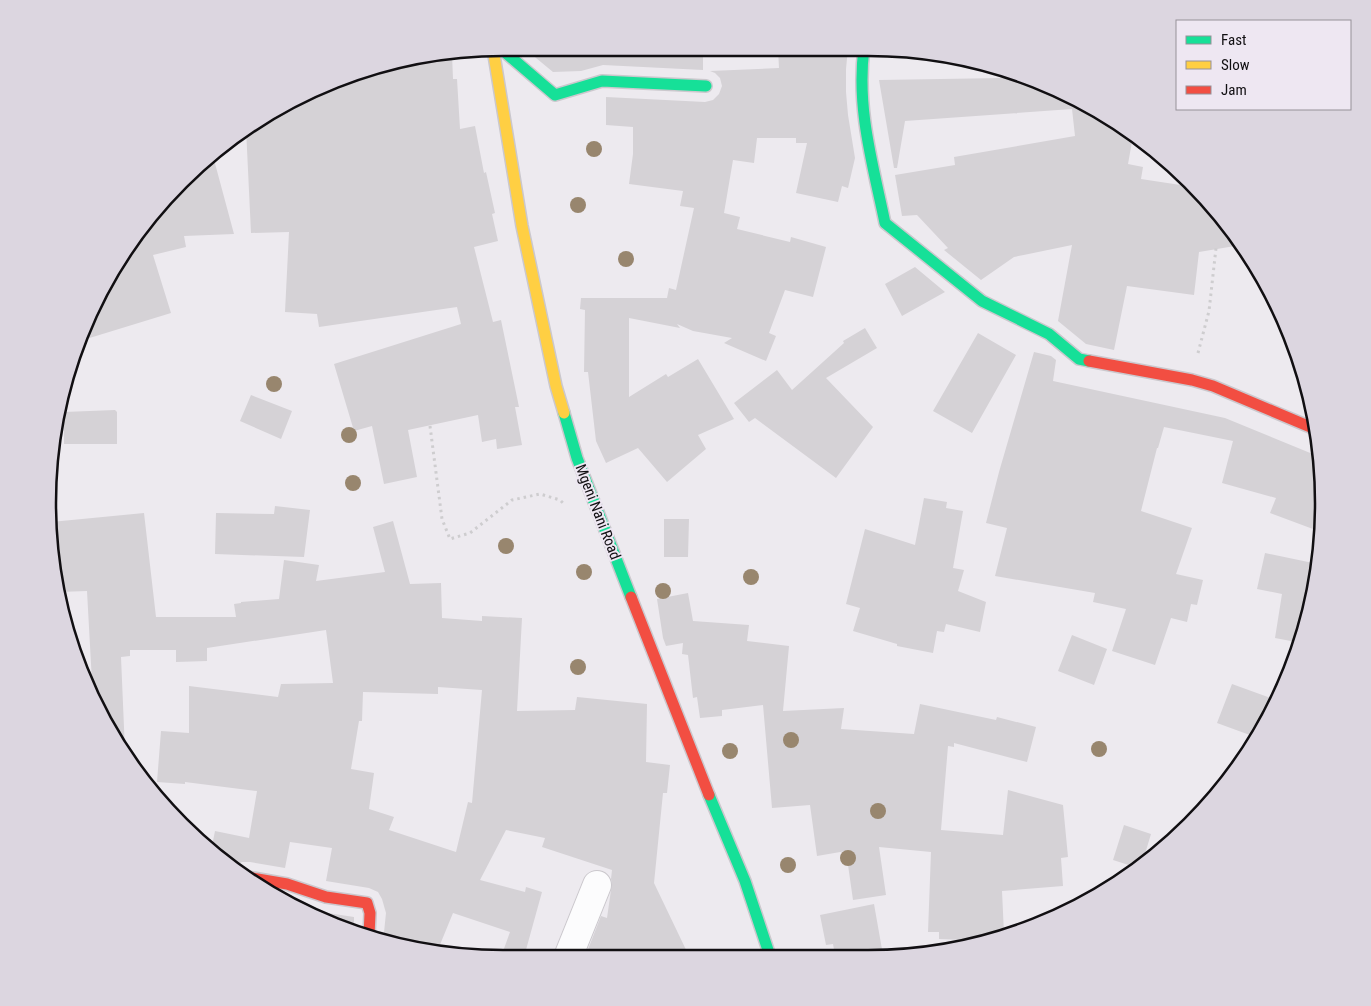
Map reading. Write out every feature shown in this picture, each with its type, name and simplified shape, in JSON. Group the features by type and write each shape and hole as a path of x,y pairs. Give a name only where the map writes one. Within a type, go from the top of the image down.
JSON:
{"street":[{"name":"Mgeni Nani Road","path":"494,56 522,226 556,386 577,458 678,719 745,881 768,950"},
{"path":"509,56 555,95 602,81 706,86"},
{"path":"862,56 860,63 860,100 885,223 982,301 1049,334 1079,359 1192,380 1213,386 1308,426"},
{"path":"264,880 287,884 326,897 367,903 370,913 369,929"},
{"path":"571,950 597,885"}],"path":[{"path":"1192,380 1209,311 1216,248"},
{"path":"430,426 442,519 450,539 470,533 512,500 540,494 560,500 566,507"}],"building":[{"path":"534,56 703,56 703,70 603,65 581,71 553,72"},
{"path":"778,56 847,56 846,92 855,158 848,188 842,186 838,202 796,193 807,143 796,143 796,138 757,138 754,163 733,160 724,213 740,217 737,229 790,242 791,237 826,247 813,297 785,290 769,333 776,336 766,361 724,343 732,338 693,331 677,324 680,328 629,318 629,397 666,374 668,377 698,359 734,419 698,435 706,449 667,482 638,448 606,463 596,441 588,372 584,372 585,310 580,309 581,298 667,298 669,288 676,290 694,208 680,206 683,191 629,184 633,154 633,127 606,125 606,97 705,102 713,100 719,94 722,86 720,78 710,71 779,68"},
{"path":"452,59 453,79 457,79 460,129 475,126 484,173 486,172 495,213 492,214 498,241 474,247 493,322 501,320 519,407 515,407 522,445 497,449 496,439 482,442 478,415 408,430 417,477 384,484 372,426 354,431 334,364 461,324 457,307 319,327 317,314 285,312 289,232 251,233 246,138 280,116 332,90 387,71"},
{"path":"1002,78 1039,90 1066,102 1132,143 1128,164 1143,167 1141,179 1182,185 1204,208 1233,246 1199,252 1194,295 1127,286 1114,350 1086,344 1058,321 1072,245 1014,257 981,280 944,250 948,248 917,215 902,216 895,175 955,165 954,157 1075,136 1072,109 905,121 897,168 894,168 879,80"},
{"path":"215,162 234,234 184,236 186,247 153,255 171,313 88,339 102,305 116,280 149,231 167,208"},
{"path":"915,267 945,292 902,316 885,284"},
{"path":"865,328 877,348 826,378 873,427 836,478 755,418 749,422 734,403 777,370 792,390 844,343 843,341"},
{"path":"978,333 1016,355 972,433 933,411"},
{"path":"1034,352 1051,356 1056,360 1053,381 1225,418 1312,454 1315,503 1314,529 1270,513 1276,498 1222,483 1233,441 1164,427 1141,511 1192,528 1176,574 1203,580 1197,605 1191,604 1187,622 1171,618 1155,665 1112,651 1126,609 1093,602 1095,593 995,576 1007,528 986,523"},
{"path":"251,395 292,411 281,439 240,421"},
{"path":"115,410 117,412 117,444 64,444 66,412"},
{"path":"924,498 947,502 946,508 963,511 953,568 964,570 958,591 986,602 980,632 946,624 944,632 937,631 933,653 897,646 897,644 853,631 860,608 846,604 865,529 915,545"},
{"path":"275,506 310,510 304,557 215,554 216,513 274,514"},
{"path":"144,513 156,617 236,617 234,604 279,599 284,560 319,565 316,581 385,572 373,527 393,521 410,584 441,583 442,618 482,621 482,616 522,618 517,711 575,710 577,697 647,704 646,762 670,765 667,793 663,793 654,883 686,950 588,950 601,916 607,918 612,870 542,847 545,838 506,830 480,880 525,892 526,887 542,892 526,950 504,950 510,932 453,913 440,945 384,934 386,913 378,892 369,888 326,881 332,848 290,842 285,868 250,862 240,863 213,843 215,831 249,838 257,791 185,782 185,784 157,782 161,731 189,733 189,686 278,697 281,684 333,683 326,630 207,648 207,661 176,662 176,650 130,650 130,656 121,657 125,739 102,701 92,678 87,591 65,592 60,561 57,521","holes":["438,687 482,690 472,803 468,802 456,852 389,830 394,817 369,809 374,773 351,769 359,721 362,721 363,692 438,694"]},
{"path":"664,519 689,519 688,557 664,557"},
{"path":"1265,553 1311,563 1300,619 1293,641 1275,638 1282,594 1257,589"},
{"path":"688,593 693,621 749,625 747,641 789,646 783,711 844,708 841,729 914,734 920,704 996,720 997,717 1036,727 1027,762 954,743 954,747 948,746 941,830 1003,835 1008,790 1063,805 1068,857 1061,858 1063,886 1002,891 1004,929 961,940 939,939 939,932 928,932 931,852 879,847 886,895 853,900 846,851 817,856 810,805 772,808 763,705 722,710 722,716 700,718 697,697 693,698 688,655 682,654 683,643 666,646 657,599"},
{"path":"1072,635 1107,649 1094,685 1058,671"},
{"path":"1232,684 1270,698 1249,735 1217,723"},
{"path":"1124,825 1151,834 1145,853 1129,865 1113,860"},
{"path":"874,904 882,950 834,950 833,944 826,945 820,915"},
{"path":"324,912 354,917 354,924"}],"traffic: fast":[{"path":"509,56 555,95 602,81 706,86"},
{"path":"863,56 862,92 864,114 885,223 982,301 1049,334 1079,359 1089,361"},
{"path":"564,413 577,458 631,597"},
{"path":"709,795 745,881 768,950"}],"traffic: slow":[{"path":"494,56 522,226 556,386 564,413"}],"traffic: jam":[{"path":"1089,361 1192,380 1213,386 1308,426"},
{"path":"631,597 709,795"},
{"path":"264,880 287,884 326,897 367,903 370,913 369,929"}]}
